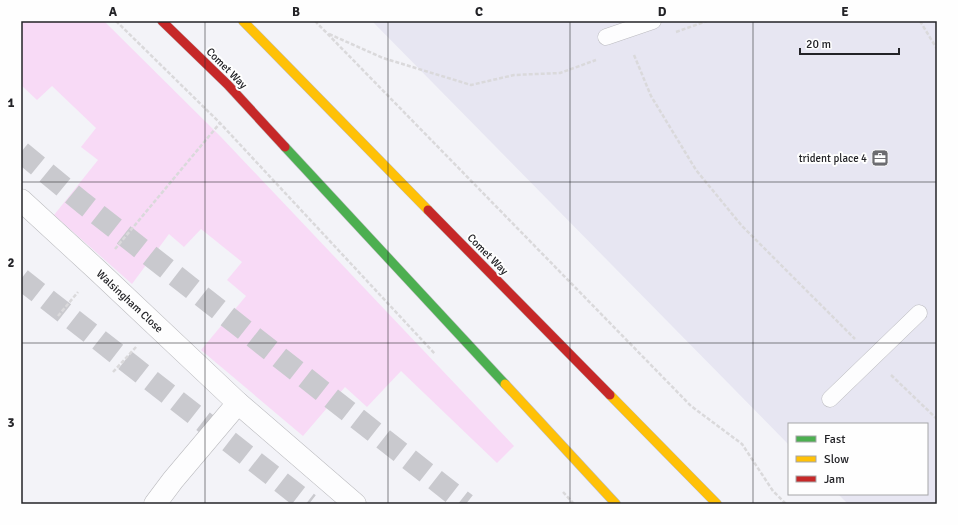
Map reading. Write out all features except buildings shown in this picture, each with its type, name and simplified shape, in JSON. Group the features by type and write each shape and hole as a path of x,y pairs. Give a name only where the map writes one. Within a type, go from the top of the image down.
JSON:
{"main road":[{"name":"Comet Way","path":"162,21 228,85 616,504"},
{"name":"Comet Way","path":"243,21 717,504"}],"street":[{"name":"Walsingham Close","path":"21,200 238,403 355,504"},
{"path":"155,504 173,480 238,403"}],"lane":[{"path":"606,37 653,21"},
{"path":"830,399 919,313"}],"path":[{"path":"116,21 220,123 439,358"},
{"path":"316,21 691,406 742,444 773,491 786,504"},
{"path":"920,21 937,49"},
{"path":"624,31 651,96 696,170 742,226 873,358 937,419"},
{"path":"327,33 383,58 471,85 514,75"},
{"path":"97,270 220,123"},
{"path":"113,372 156,325"},
{"path":"559,488 574,504"}],"shaded area":[{"path":"21,21 104,21 221,137 514,446 497,463 401,371 367,407 345,387 303,436 201,350 246,296 227,280 242,262 201,229 184,247 169,234 132,284 54,215 98,160 81,147 96,128 52,86 37,100 21,85"},
{"path":"372,21 937,21 937,504 848,504 839,495 928,495 928,423 788,423 788,444"}],"tunnel":[{"path":"21,152 83,203 466,504"},
{"path":"21,279 309,504"}],"traffic: fast":[{"path":"285,147 505,384"}],"traffic: slow":[{"path":"243,21 428,210"},
{"path":"505,384 616,504"},
{"path":"610,395 717,504"}],"traffic: jam":[{"path":"162,21 228,85 285,147"},
{"path":"428,210 610,395"}],"place":[{"name":"trident place 4","path":"880,158"}]}
